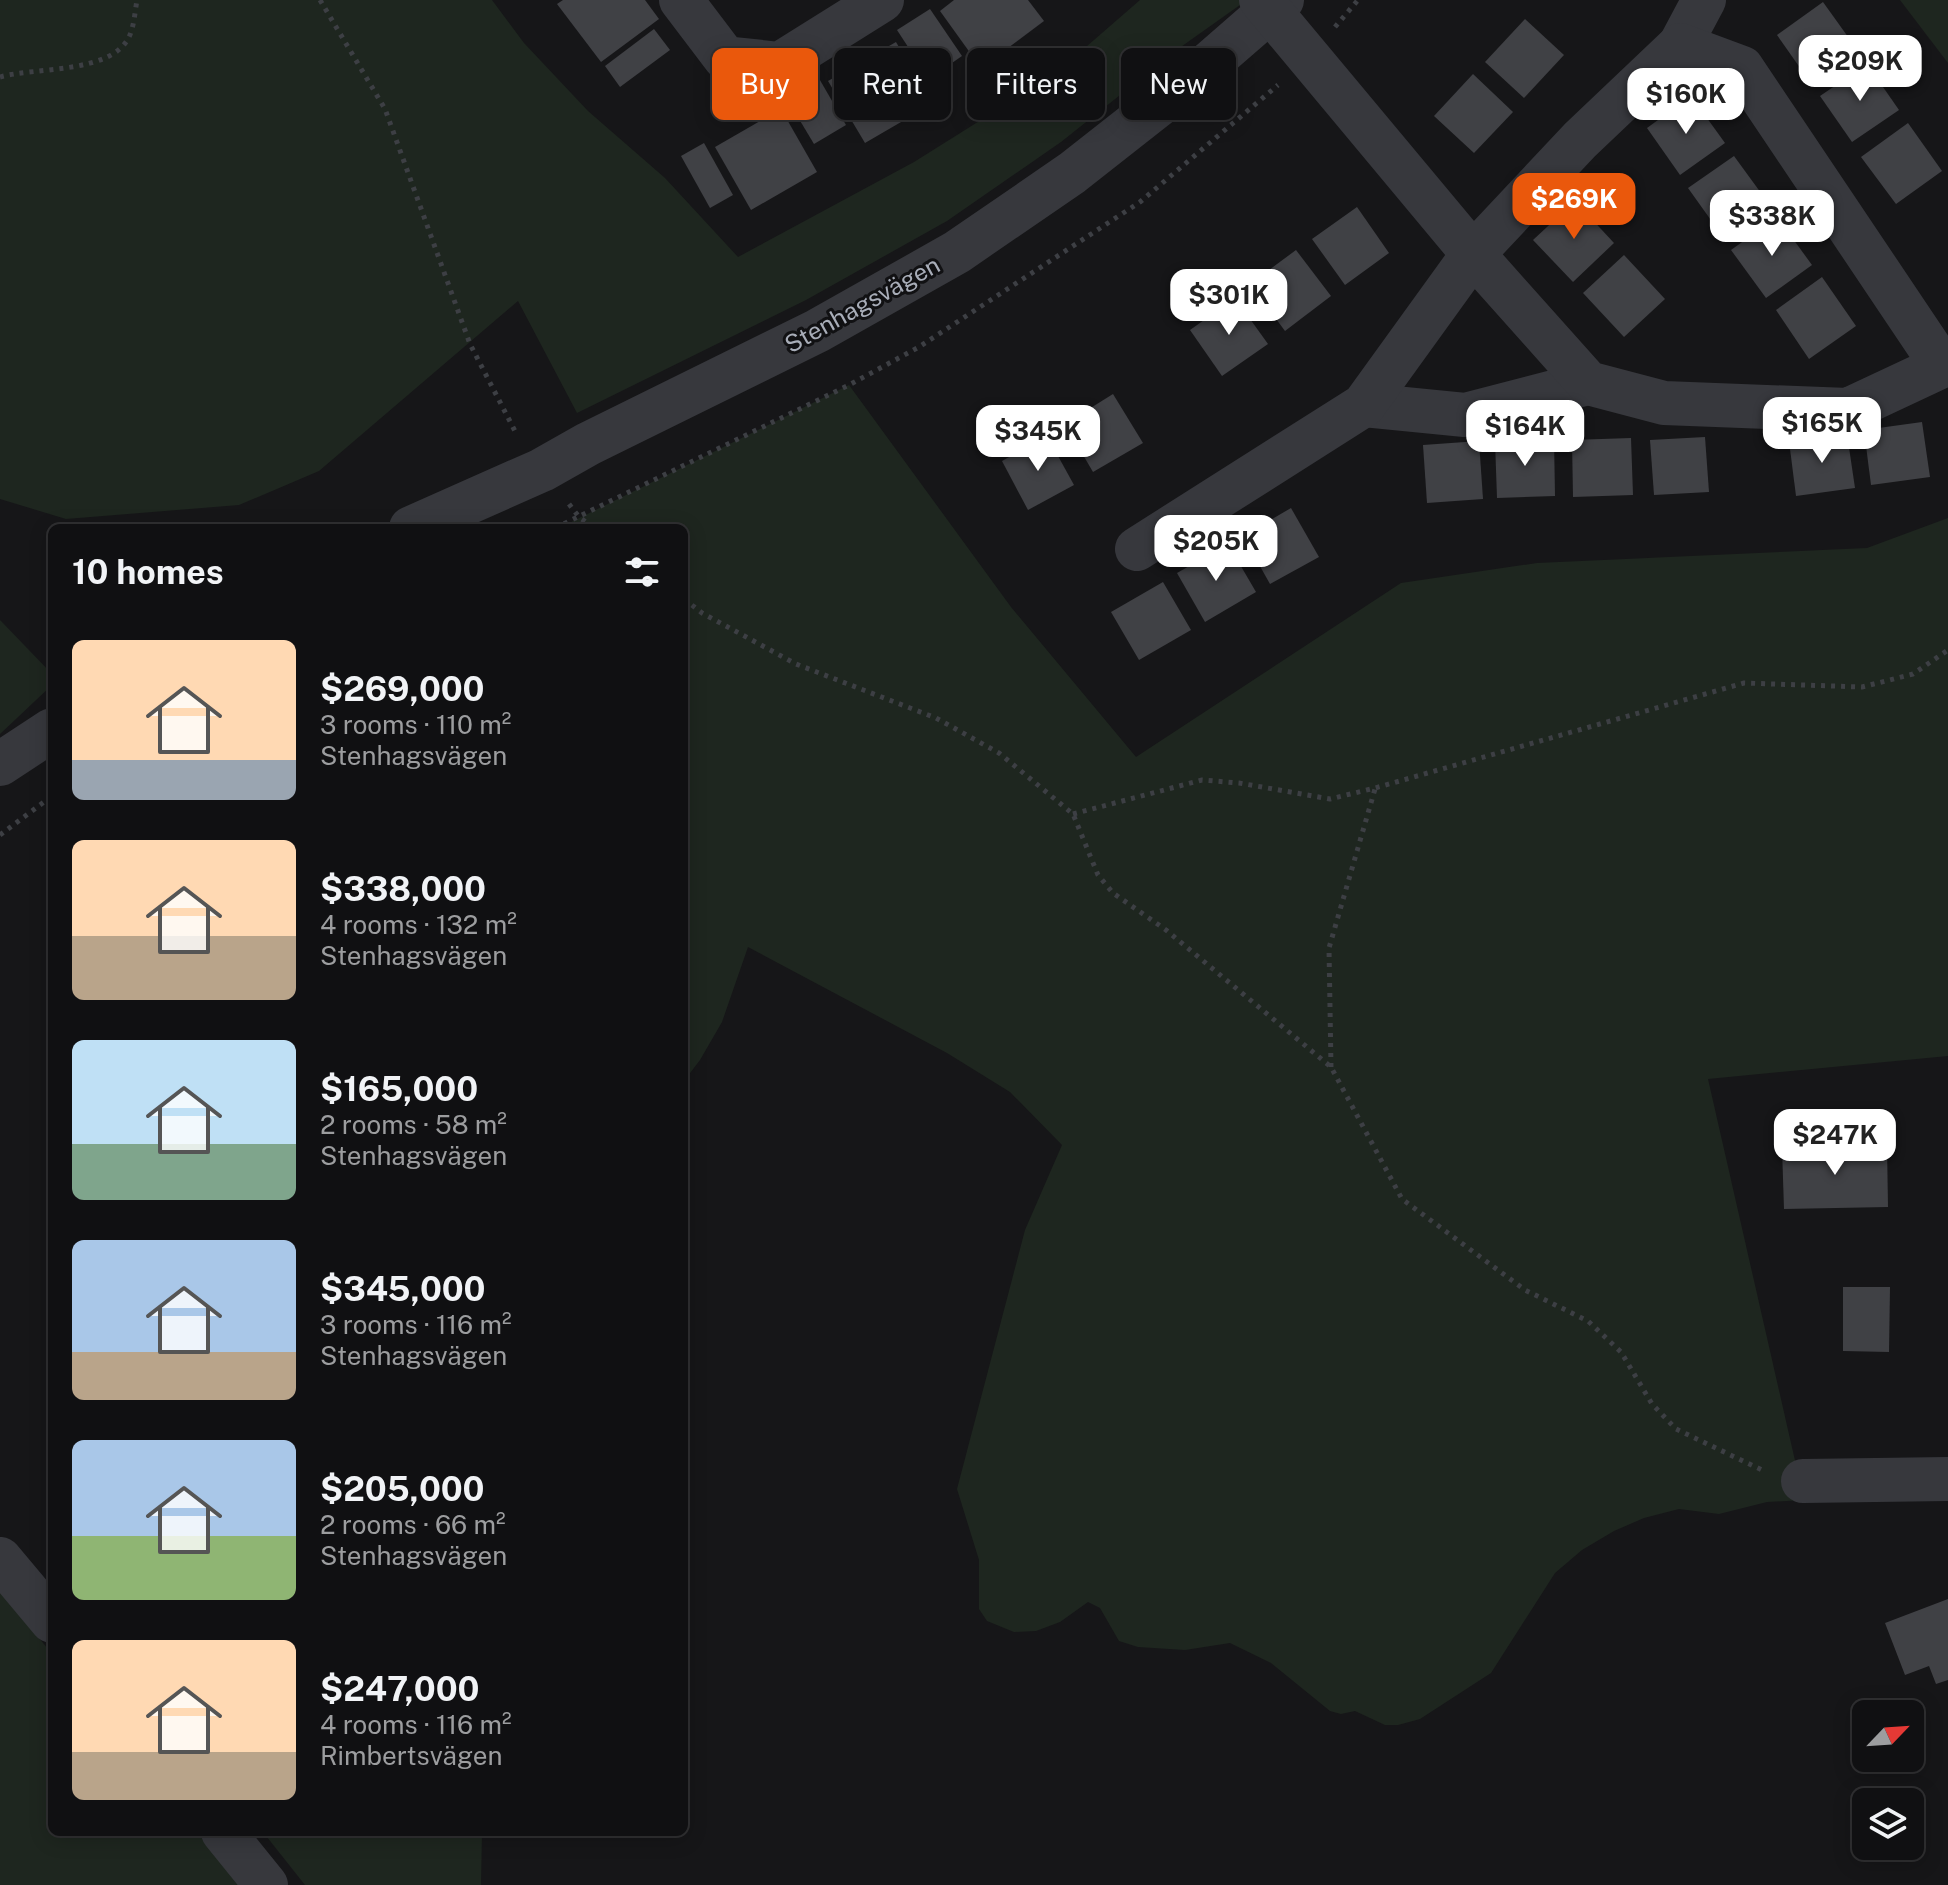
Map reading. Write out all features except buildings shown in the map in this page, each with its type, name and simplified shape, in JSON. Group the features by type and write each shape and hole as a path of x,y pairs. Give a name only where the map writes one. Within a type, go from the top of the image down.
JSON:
{"street":[{"path":"681,0 725,58 780,64 882,0"},
{"path":"1137,549 1364,405 1473,254 1580,140 1680,45 1704,0"},
{"name":"Stenhagsvägen","path":"420,524 542,470 588,444 817,331 957,252 1072,173 1271,4 1473,254 1588,383"},
{"path":"1364,405 1465,415 1588,383 1664,403 1848,410 1942,366 1742,68 1680,45"},
{"path":"0,764 48,733"},
{"path":"1803,1481 1948,1479"},
{"path":"0,1559 48,1616"},
{"path":"226,1836 266,1885"}],"path":[{"path":"0,77 21,71 80,67 112,55 129,38 137,0"},
{"path":"320,0 385,109 470,344 522,445 579,517 589,524"},
{"path":"688,602 702,613 796,664 936,718 999,753 1073,814 1098,875 1113,893 1178,940 1331,1067 1402,1199 1525,1290 1588,1321 1621,1352 1652,1404 1676,1429 1775,1477 1803,1481"},
{"path":"1073,814 1202,780 1239,783 1330,799 1744,683 1862,687 1913,674 1948,650"},
{"path":"1331,1067 1329,948 1375,788"},
{"path":"0,835 48,799"}],"shaded area":[{"path":"0,0 492,0 524,43 588,111 665,178 738,257 914,162 981,120 1089,120 947,221 806,300 577,413 518,301 319,471 239,505 66,519 0,499"},
{"path":"1140,0 1247,0 1179,48 1121,48 1121,94 1105,107 1105,48 1085,48"},
{"path":"1900,0 1948,0 1948,63"},
{"path":"849,385 1011,607 1136,757 1401,583 1537,563 1867,548 1948,518 1948,1056 1708,1079 1804,1500 1767,1502 1719,1514 1679,1509 1644,1518 1614,1531 1582,1550 1555,1573 1491,1673 1420,1719 1398,1725 1385,1725 1355,1711 1341,1714 1330,1711 1271,1663 1230,1643 1185,1650 1138,1647 1119,1641 1100,1608 1088,1602 1060,1622 1036,1631 1014,1632 987,1621 979,1609 979,1560 957,1489 1025,1230 1062,1145 1010,1092 947,1053 748,947 722,1022 688,1076 688,524 567,524"},
{"path":"0,620 48,670 48,689 0,734"},
{"path":"0,1590 48,1649 48,1836 201,1836 242,1885 0,1885"},
{"path":"266,1836 482,1836 481,1885 305,1885"}]}
